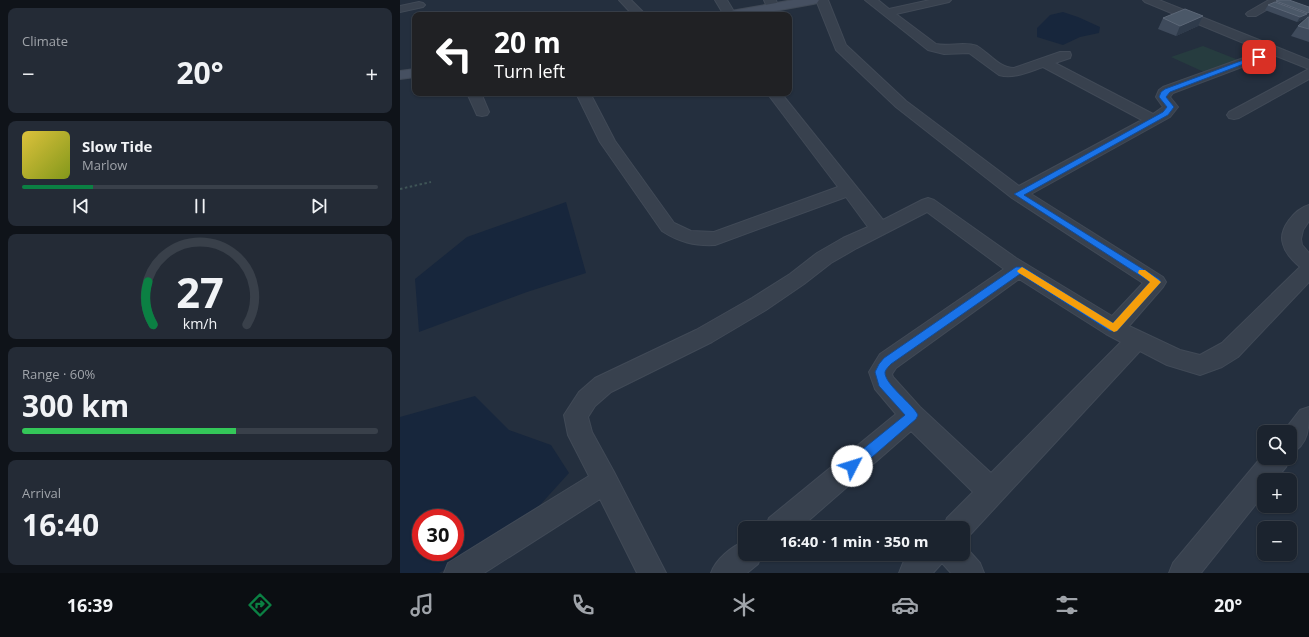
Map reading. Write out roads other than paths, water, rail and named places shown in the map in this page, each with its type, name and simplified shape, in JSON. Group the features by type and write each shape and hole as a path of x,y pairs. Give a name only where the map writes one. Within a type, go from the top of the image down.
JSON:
{"main road":[{"path":"741,12 771,4 812,0"},
{"path":"400,75 412,73"}],"street":[{"path":"625,0 637,12"},
{"path":"721,0 728,12"},
{"path":"822,0 840,47 901,104 1018,194 1156,282 1114,328"},
{"path":"871,0 887,14 932,47 944,50 960,48 972,49 1004,72 1015,72 1065,55"},
{"path":"887,14 945,0"},
{"path":"1252,14 1277,0"},
{"path":"1155,1 1309,65"},
{"path":"400,2 400,9 419,5"},
{"path":"1018,194 1169,111 1171,107 1163,97 1164,93 1168,90 1274,51"},
{"path":"1043,62 1152,120"},
{"path":"1234,115 1309,73"},
{"path":"475,96 482,112"},
{"path":"585,96 608,142 668,227 682,236 694,239 714,238 842,192 848,188"},
{"path":"776,96 880,229"},
{"path":"652,573 580,435 576,415 587,399 603,385 704,336 766,299 797,279 824,258 850,243 928,204 1019,269 1114,328 1175,358 1200,365 1214,360 1230,350 1309,270"},
{"path":"1309,211 1304,214 1292,232 1292,244 1301,257 1309,264"},
{"path":"992,492 912,415 883,382 880,372 882,367 888,361 1019,269"},
{"path":"964,521 1137,340"},
{"path":"787,521 912,415"},
{"path":"1297,433 1309,418"},
{"path":"1183,573 1271,465"},
{"path":"458,573 605,481"},
{"path":"725,573 740,561"},
{"path":"913,573 925,561"},
{"path":"960,561 970,573"}],"water":[{"path":"1063,12 1100,27 1099,33 1080,37 1063,45 1037,37 1037,28 1050,15"},
{"path":"566,202 586,273 527,292 419,332 415,279 467,237"},
{"path":"475,396 509,430 551,445 569,473 530,516 464,558 464,509 412,509 412,561 459,561 439,573 400,573 400,417"}]}
